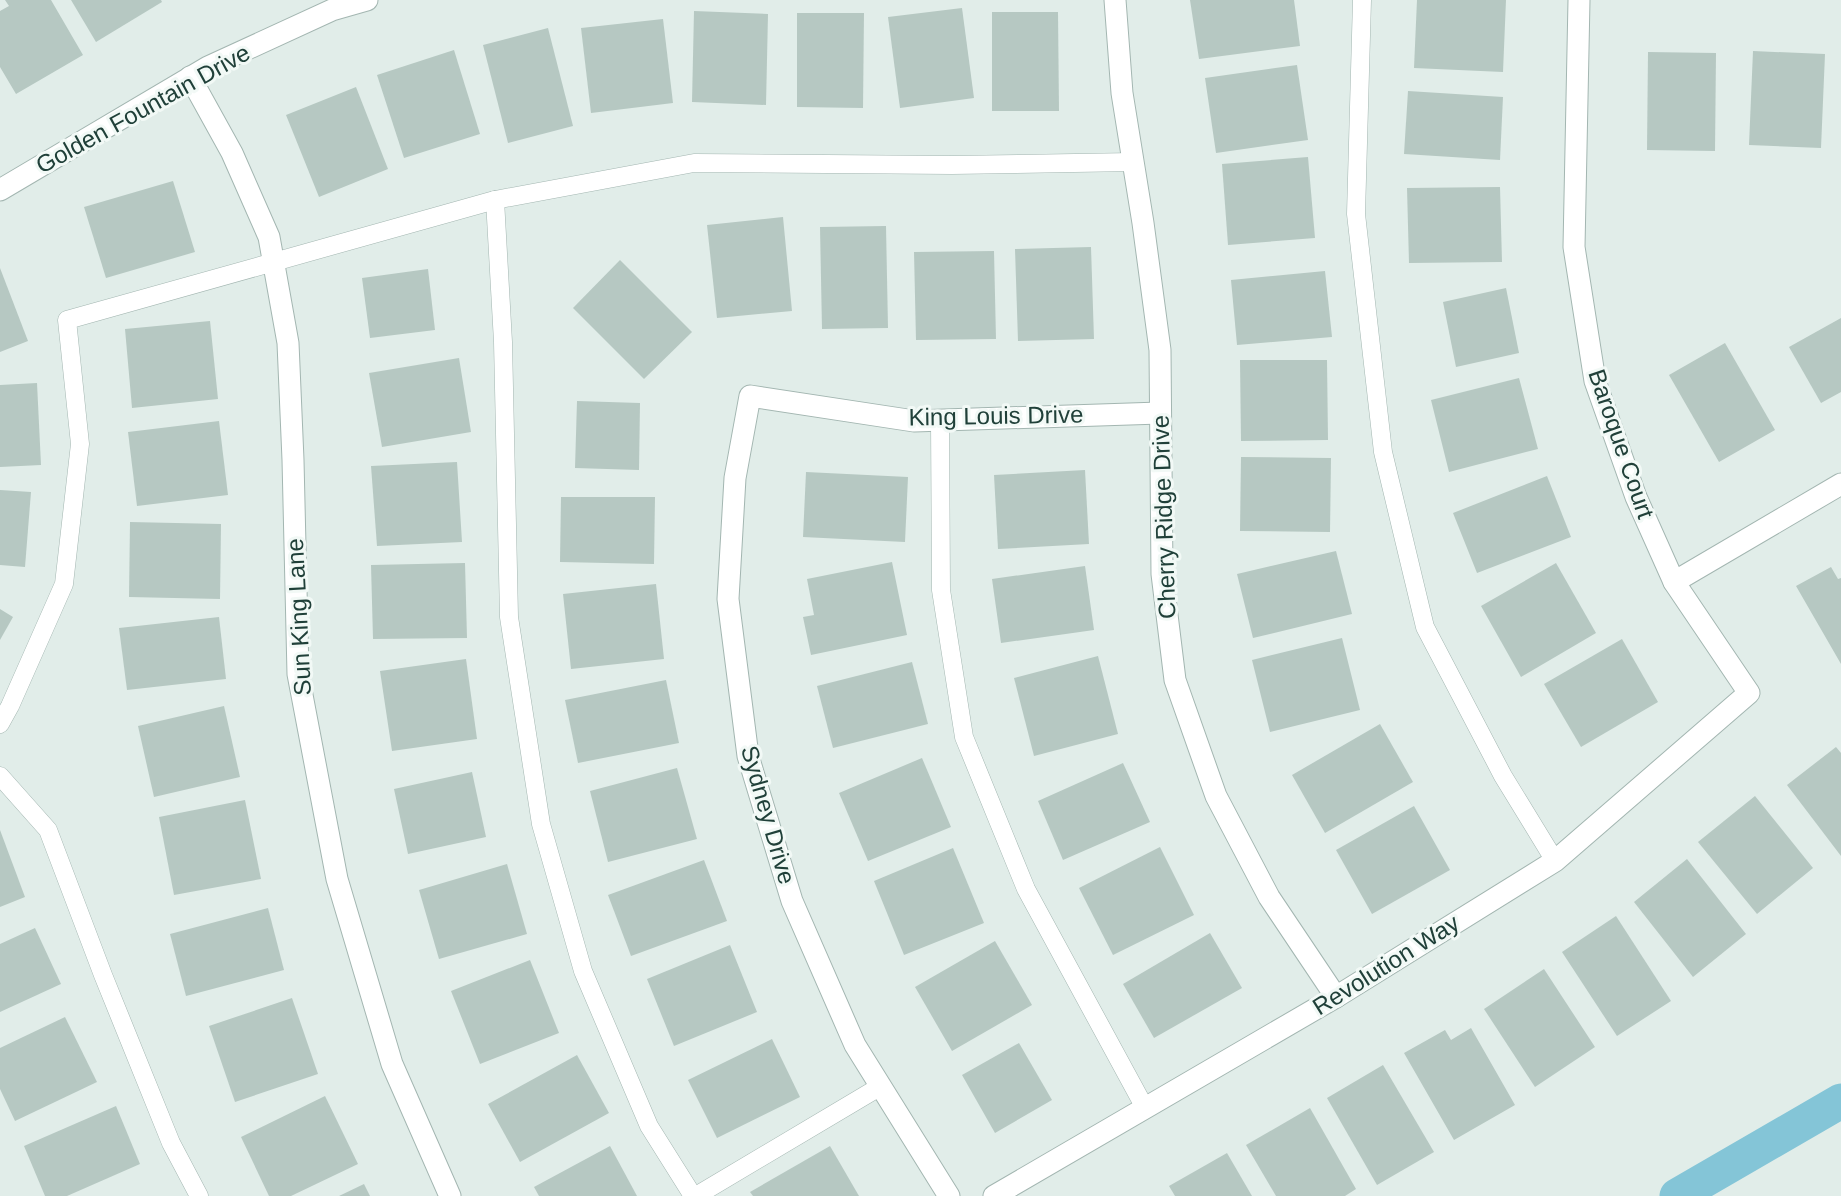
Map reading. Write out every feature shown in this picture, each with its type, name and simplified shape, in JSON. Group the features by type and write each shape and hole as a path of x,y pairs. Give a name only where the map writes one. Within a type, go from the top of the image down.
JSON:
{"street":[{"name":"Golden Fountain Drive","path":"0,190 208,67 332,10 366,0"},
{"name":"Cherry Ridge Drive","path":"1115,0 1122,93 1160,350 1162,574 1175,680 1216,796 1269,897 1336,997"},
{"name":"Baroque Court","path":"1579,0 1574,247 1595,381 1636,497 1674,582 1749,693"},
{"name":"Sun King Lane","path":"190,78 232,153 270,237 288,343 298,674 337,879 392,1064 450,1196"},
{"name":"King Louis Drive","path":"750,396 915,421 1160,413"},
{"name":"Sydney Drive","path":"750,396 735,478 728,599 748,756 792,901 855,1045 949,1196"},
{"path":"1674,582 1841,484"},
{"name":"Revolution Way","path":"994,1196 1336,997 1555,861 1749,693"}],"lane":[{"path":"1362,0 1356,214 1383,452 1425,627 1503,776 1555,861"},
{"path":"0,724 64,584 80,444 68,320 495,200 694,163 952,165 1133,162"},
{"path":"495,200 503,342 509,617 541,824 583,971 649,1126 695,1196 881,1086"},
{"path":"940,420 941,590 964,737 1026,889 1145,1108"},
{"path":"0,776 48,830 103,975 172,1143 199,1196"}],"building":[{"path":"5,0 51,0 83,55 16,94 0,67 0,11 9,6"},
{"path":"71,0 161,0 162,2 96,42"},
{"path":"1190,0 1294,0 1300,46 1199,59"},
{"path":"1417,0 1506,0 1503,72 1414,68"},
{"path":"962,8 974,98 900,108 888,17"},
{"path":"694,11 768,14 766,105 692,102"},
{"path":"992,12 1058,12 1059,111 992,111"},
{"path":"797,13 864,13 863,108 797,107"},
{"path":"663,19 673,103 591,113 581,28"},
{"path":"548,28 573,126 508,143 483,45"},
{"path":"454,50 480,134 404,158 377,75"},
{"path":"1753,51 1825,54 1821,148 1749,145"},
{"path":"1648,52 1716,53 1715,151 1647,150"},
{"path":"1297,65 1308,140 1216,153 1205,78"},
{"path":"356,87 388,169 319,197 286,115"},
{"path":"1408,91 1503,97 1500,160 1404,154"},
{"path":"1308,157 1315,238 1228,245 1222,164"},
{"path":"173,181 195,252 106,278 84,207"},
{"path":"1500,187 1502,262 1409,263 1407,188"},
{"path":"783,217 792,311 717,318 707,225"},
{"path":"886,226 888,328 822,329 820,227"},
{"path":"1091,247 1094,339 1018,341 1015,249"},
{"path":"994,251 996,339 916,340 914,252"},
{"path":"620,260 692,332 644,379 573,308"},
{"path":"0,268 28,341 0,352"},
{"path":"428,269 435,330 370,338 362,278"},
{"path":"1325,271 1332,337 1237,345 1231,280"},
{"path":"1506,288 1519,353 1456,367 1443,302"},
{"path":"1841,318 1841,392 1821,403 1789,347"},
{"path":"210,321 218,399 132,408 125,329"},
{"path":"1725,343 1775,430 1719,462 1669,375"},
{"path":"459,358 471,432 382,447 369,373"},
{"path":"1240,360 1327,360 1328,440 1241,441"},
{"path":"1519,378 1538,449 1449,472 1431,400"},
{"path":"37,383 41,465 0,467 0,385"},
{"path":"577,401 640,403 639,470 575,468"},
{"path":"219,421 228,495 137,506 128,432"},
{"path":"1241,457 1331,458 1330,532 1240,531"},
{"path":"457,462 462,542 377,546 371,466"},
{"path":"1085,470 1089,544 998,549 994,475"},
{"path":"806,472 908,477 905,542 803,537"},
{"path":"1547,476 1571,537 1477,573 1453,513"},
{"path":"0,490 31,492 25,567 0,565"},
{"path":"561,497 655,497 654,564 560,562"},
{"path":"130,522 221,524 220,599 129,597"},
{"path":"1336,551 1352,614 1253,638 1237,574"},
{"path":"892,562 907,635 811,655 803,617 814,615 807,579"},
{"path":"465,563 467,638 373,639 371,565"},
{"path":"1556,563 1596,633 1521,677 1481,606"},
{"path":"1085,566 1094,630 1001,643 992,579"},
{"path":"1831,567 1838,579 1841,578 1841,664 1796,586"},
{"path":"656,584 664,659 571,669 563,594"},
{"path":"0,609 13,617 0,640"},
{"path":"219,617 226,679 127,690 119,628"},
{"path":"1342,638 1360,710 1270,732 1252,660"},
{"path":"1622,639 1658,702 1581,747 1544,684"},
{"path":"1098,656 1118,734 1034,756 1014,678"},
{"path":"466,659 477,739 392,751 380,671"},
{"path":"912,662 928,724 833,748 817,686"},
{"path":"666,680 679,743 578,763 565,700"},
{"path":"224,706 240,777 154,797 138,726"},
{"path":"1380,724 1413,782 1325,833 1292,775"},
{"path":"1836,747 1841,753 1841,856 1787,785"},
{"path":"922,758 951,827 868,861 839,793"},
{"path":"1123,763 1150,822 1063,860 1038,801"},
{"path":"677,768 697,839 608,862 590,791"},
{"path":"472,772 486,837 408,854 394,789"},
{"path":"1755,796 1813,868 1757,914 1698,842"},
{"path":"245,800 261,879 174,895 159,817"},
{"path":"1414,806 1450,870 1372,914 1336,850"},
{"path":"0,830 25,897 0,907"},
{"path":"1160,847 1194,915 1113,955 1079,888"},
{"path":"953,848 984,923 904,955 874,881"},
{"path":"1687,859 1746,934 1693,977 1634,902"},
{"path":"704,860 727,921 631,956 608,895"},
{"path":"507,864 527,934 439,959 419,890"},
{"path":"268,908 284,970 186,996 170,934"},
{"path":"1616,916 1671,1001 1617,1036 1562,952"},
{"path":"35,928 61,984 0,1012 0,944"},
{"path":"1210,933 1242,988 1154,1038 1123,984"},
{"path":"995,941 1032,1005 952,1051 915,987"},
{"path":"730,945 757,1012 674,1046 647,979"},
{"path":"530,960 559,1033 480,1064 451,991"},
{"path":"1544,969 1595,1047 1535,1087 1484,1009"},
{"path":"292,998 318,1074 235,1102 209,1026"},
{"path":"65,1017 97,1082 15,1121 0,1089 0,1048"},
{"path":"1471,1028 1515,1105 1454,1140 1404,1053 1445,1030 1451,1040"},
{"path":"772,1039 800,1097 717,1138 688,1080"},
{"path":"1019,1043 1052,1100 995,1133 962,1075"},
{"path":"577,1055 609,1113 520,1162 488,1104"},
{"path":"1383,1065 1434,1152 1377,1185 1327,1098"},
{"path":"325,1096 358,1164 291,1196 269,1196 241,1137"},
{"path":"116,1106 140,1164 67,1196 45,1196 24,1146"},
{"path":"1310,1108 1356,1189 1345,1196 1276,1196 1246,1145"},
{"path":"610,1146 637,1196 539,1196 534,1187"},
{"path":"830,1146 859,1196 753,1196 750,1192"},
{"path":"1227,1153 1252,1196 1175,1196 1169,1186"},
{"path":"364,1184 370,1196 339,1196"}],"waterway":[{"path":"1677,1196 1841,1101"}]}
